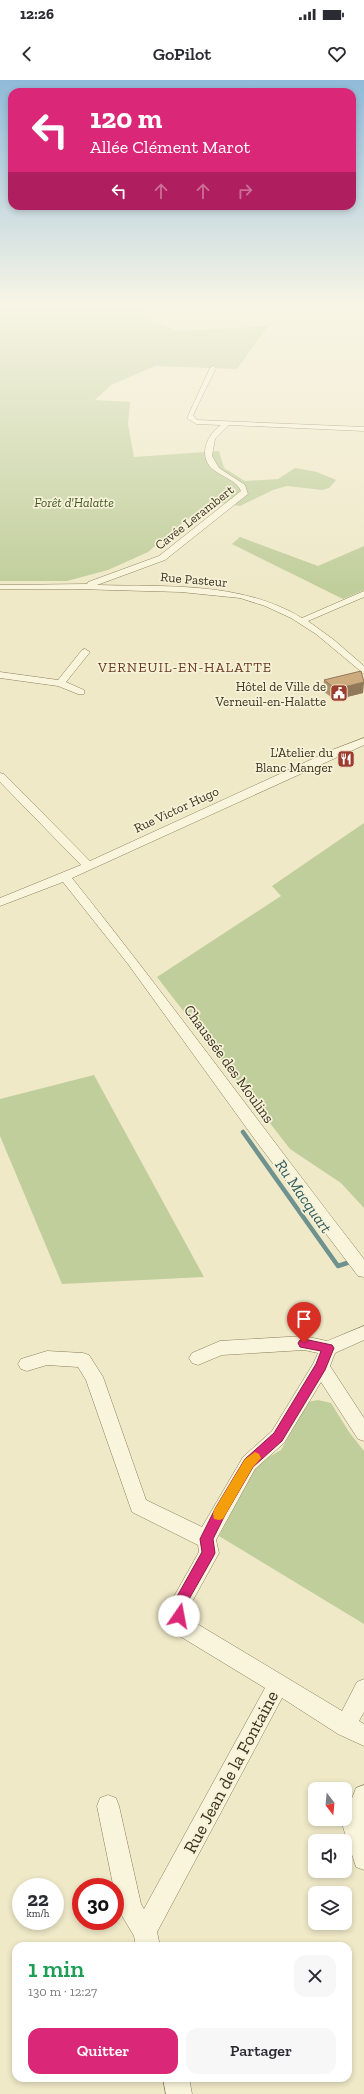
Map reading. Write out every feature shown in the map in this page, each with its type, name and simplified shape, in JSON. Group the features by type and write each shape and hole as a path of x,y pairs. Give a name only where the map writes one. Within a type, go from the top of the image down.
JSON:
{"street":[{"path":"198,400 190,417 196,422 364,429"},
{"name":"Cavée Lerambert","path":"87,586 162,558 190,535 221,513 243,494 246,490 221,472 210,460 209,450 211,440 216,432 227,424"},
{"name":"Rue Pasteur","path":"0,586 87,586 187,590 229,595 267,604 300,621 330,641 364,671"},
{"path":"300,621 364,594"},
{"path":"60,683 70,676 75,664 85,652"},
{"path":"0,675 60,683 82,692"},
{"name":"Rue Victor Hugo","path":"0,902 65,877 336,752 364,741"},
{"path":"0,776 88,866"},
{"name":"Chaussée des Moulins","path":"65,877 132,961 261,1137 364,1271"},
{"path":"198,1358 220,1348 304,1343 328,1348 364,1333"},
{"path":"278,1684 180,1625 178,1607 209,1553 206,1539 220,1511 249,1463 278,1437 321,1366 328,1348"},
{"path":"27,1364 47,1358 83,1360 94,1377 140,1506 206,1539"},
{"path":"321,1366 364,1433"},
{"name":"Rue Jean de la Fontaine","path":"146,1939 278,1684 355,1730 364,1689"},
{"path":"364,1796 353,1824 364,1859"},
{"path":"108,1806 130,1909 146,1939"},
{"path":"177,2082 179,2094"}],"green space":[{"name":"Forêt d'Halatte","path":"0,400 95,400 130,402 128,424 134,457 219,451 224,468 245,481 278,479 295,468 317,472 336,480 329,488 322,490 287,486 273,490 240,506 217,502 187,519 148,552 108,570 67,581 0,581"},
{"path":"240,537 318,566 364,546 364,590 343,599 232,544"},
{"path":"364,823 364,1208 341,1183 290,1149 157,977 281,896 272,886"},
{"path":"94,1075 204,1277 62,1284 0,1136 0,1099"},
{"path":"318,1400 331,1403 349,1432 364,1451 364,1624 219,1536 258,1463 281,1450 308,1402"}],"building":[{"path":"361,671 364,682 336,689 324,680"}],"waterway":[{"name":"Ru Macquart","path":"243,1132 338,1266 347,1263"}],"slow traffic":[{"path":"219,1514 249,1463 255,1458"}],"place":[{"name":"Hôtel de Ville de Verneuil-en-Halatte","path":"339,693"},
{"name":"L'Atelier du Blanc Manger","path":"346,759"}],"district":[{"name":"VERNEUIL-EN-HALATTE","path":"185,667"}],"route":[{"path":"179,1616 178,1607 209,1553 206,1539 220,1511 249,1463 278,1437 321,1366 328,1348 304,1343"}]}
